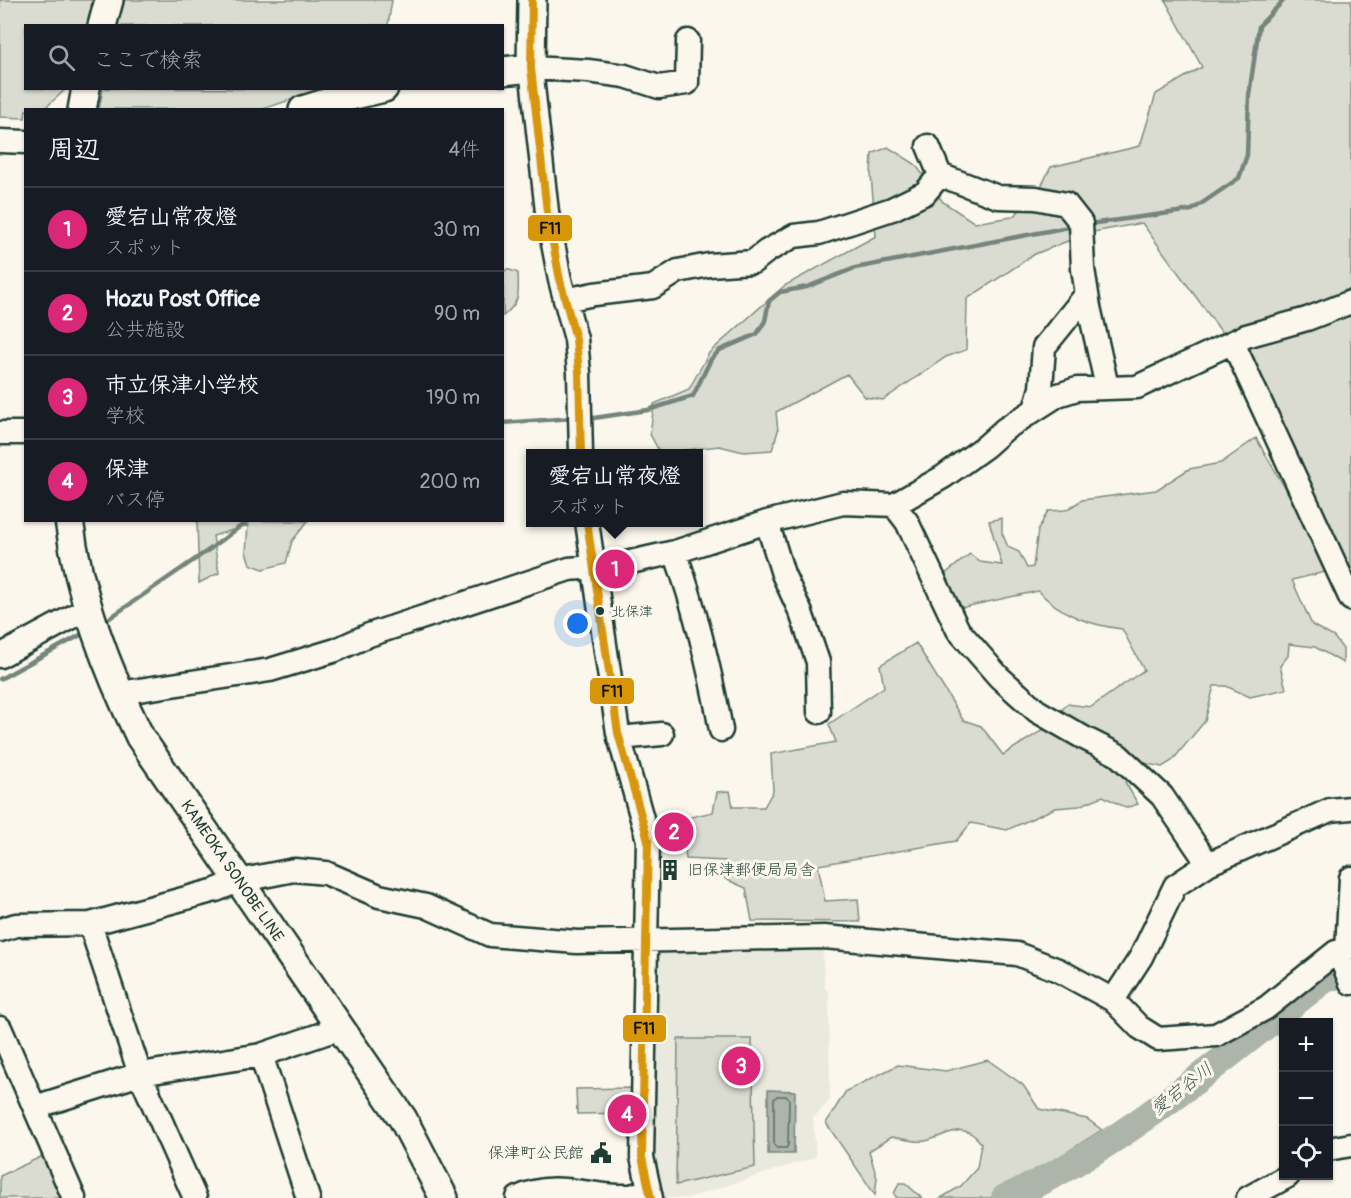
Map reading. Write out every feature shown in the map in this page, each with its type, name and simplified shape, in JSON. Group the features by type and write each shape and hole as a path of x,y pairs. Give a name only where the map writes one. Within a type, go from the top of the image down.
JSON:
{"main road":[{"path":"103,24 109,0"},
{"path":"504,71 531,68 532,0"},
{"path":"82,108 86,90"},
{"path":"310,108 376,90"},
{"name":"KAMEOKA SONOBE LINE","path":"69,522 92,621 119,693 140,737 403,1119 444,1198"}],"street":[{"path":"581,449 576,339 565,300 547,212 531,68 588,71 625,76 659,87 687,83 688,41"},
{"path":"0,141 24,142"},
{"path":"928,146 940,175 998,197 1036,198 1066,204 1082,223 1083,269 1107,387"},
{"path":"565,300 653,287 678,271 709,265 753,262 767,250 794,236 819,232 892,209 925,194 940,175"},
{"path":"1035,409 1041,388 1044,347 1087,294"},
{"path":"119,693 270,670 336,650 369,635 569,568 617,565 675,552 767,522 843,503 894,505 943,477 1035,409 1058,395 1077,389 1137,387 1246,336 1307,319 1351,302"},
{"path":"1233,343 1351,599"},
{"path":"0,433 24,433"},
{"path":"894,505 907,522 958,630 999,677 1036,711 1118,755 1162,796 1208,864"},
{"path":"767,522 783,574 801,613 818,662 819,712"},
{"path":"518,1198 530,1191 557,1190 630,1196 649,1194 642,1157 648,840 619,738 588,527"},
{"path":"675,552 691,596 710,668 721,730"},
{"path":"0,656 92,621"},
{"path":"619,738 662,734"},
{"path":"1113,1000 1141,957 1175,886 1208,864 1330,810 1351,808"},
{"path":"0,930 16,925 90,924 216,890 238,881 294,870 326,873 379,896 426,906 490,935 577,942 824,937 1017,954 1058,970 1113,1000 1138,1027 1158,1039 1216,1035 1266,1008 1339,956 1347,949 1351,878"},
{"path":"90,924 140,1074 195,1198"},
{"path":"1339,956 1351,982"},
{"path":"0,1028 74,1198"},
{"path":"35,1107 140,1074 261,1055 340,1028"},
{"path":"261,1055 308,1198"},
{"path":"1333,1148 1351,1145"},
{"path":"1248,1198 1281,1180"}],"shaded area":[{"path":"0,0 92,0 88,24 24,24 24,90 65,90 45,108 24,108 24,118 0,117"},
{"path":"120,0 392,0 388,24 115,24"},
{"path":"1165,0 1351,0 1351,587 1258,382 1142,223 1088,233 1035,254 967,299 966,350 946,357 883,400 865,397 847,374 776,412 778,431 772,450 744,452 719,446 658,449 650,434 654,404 689,389 709,353 784,286 876,236 871,174 872,154 888,147 915,164 943,202 975,223 1012,217 1035,198 1051,167 1140,146 1156,94 1202,67"},
{"path":"103,90 320,90 266,108 99,108"},
{"path":"507,269 518,273 518,293 513,306 504,315 504,272"},
{"path":"1256,438 1296,507 1325,572 1292,580 1312,625 1334,637 1343,649 1343,663 1315,647 1289,644 1288,656 1280,666 1286,689 1250,697 1226,686 1214,686 1205,721 1172,761 1162,767 1139,762 1125,782 1138,804 1126,808 1103,796 1079,806 1055,808 1007,830 971,823 956,841 818,865 825,901 858,899 860,922 752,921 746,888 725,879 725,861 686,859 682,819 713,812 717,792 730,791 733,807 764,807 773,791 771,754 836,742 829,724 884,687 880,665 916,643 963,720 981,726 1003,755 1046,728 1067,704 1091,707 1144,670 1122,629 1098,625 1077,618 1066,613 1038,591 956,609 939,579 970,554 980,562 1002,565 989,521 1002,518 1002,533 1008,547 1019,552 1027,568 1033,567 1038,530 1048,511 1066,510 1082,500 1156,490 1189,469 1221,463"},
{"path":"197,522 307,522 292,541 286,563 263,569 250,564 246,552 248,525 213,536 219,573 199,583"},
{"path":"822,943 825,988 829,992 830,1100 813,1118 816,1157 688,1198 663,1198 655,1152 652,1033 657,944"},
{"path":"678,1039 752,1039 755,1167 676,1185"},
{"path":"988,1060 1023,1085 1039,1109 1087,1119 1102,1130 997,1196 989,1198 941,1198 961,1186 977,1168 981,1143 968,1132 955,1131 921,1141 891,1137 869,1151 877,1178 875,1195 826,1123 846,1091 898,1065 946,1071"},
{"path":"631,1088 632,1113 577,1114 576,1089"},
{"path":"47,1154 66,1198 0,1198 0,1176"},
{"path":"899,1183 905,1183 922,1198 897,1198 894,1194"}],"water":[{"path":"768,1090 795,1091 794,1154 768,1154"}],"waterway":[{"path":"1089,224 1192,210 1239,178 1247,155 1249,95 1259,26 1284,0"},
{"path":"587,419 648,410 693,396 711,359 720,350 757,334 765,321 769,301 780,292 807,287 855,268 1074,226"},
{"path":"504,423 573,418"},
{"path":"101,624 246,522"},
{"path":"0,679 86,632"},
{"name":"愛宕谷川","path":"1005,1198 1049,1177 1132,1127 1325,979 1351,971"}],"transit line":[{"name":"F11","path":"532,0 531,68 547,212 560,280 576,339 581,449"},
{"name":"F11","path":"588,527 618,733 648,840 642,1157 651,1198"}],"place":[{"name":"愛宕山常夜燈","path":"615,569"},
{"name":"北保津","path":"600,611"},
{"name":"Hozu Post Office","path":"674,832"},
{"name":"旧保津郵便局局舎","path":"670,870"},
{"name":"市立保津小学校","path":"741,1066"},
{"name":"保津","path":"627,1114"},
{"name":"保津町公民館","path":"601,1153"}]}
